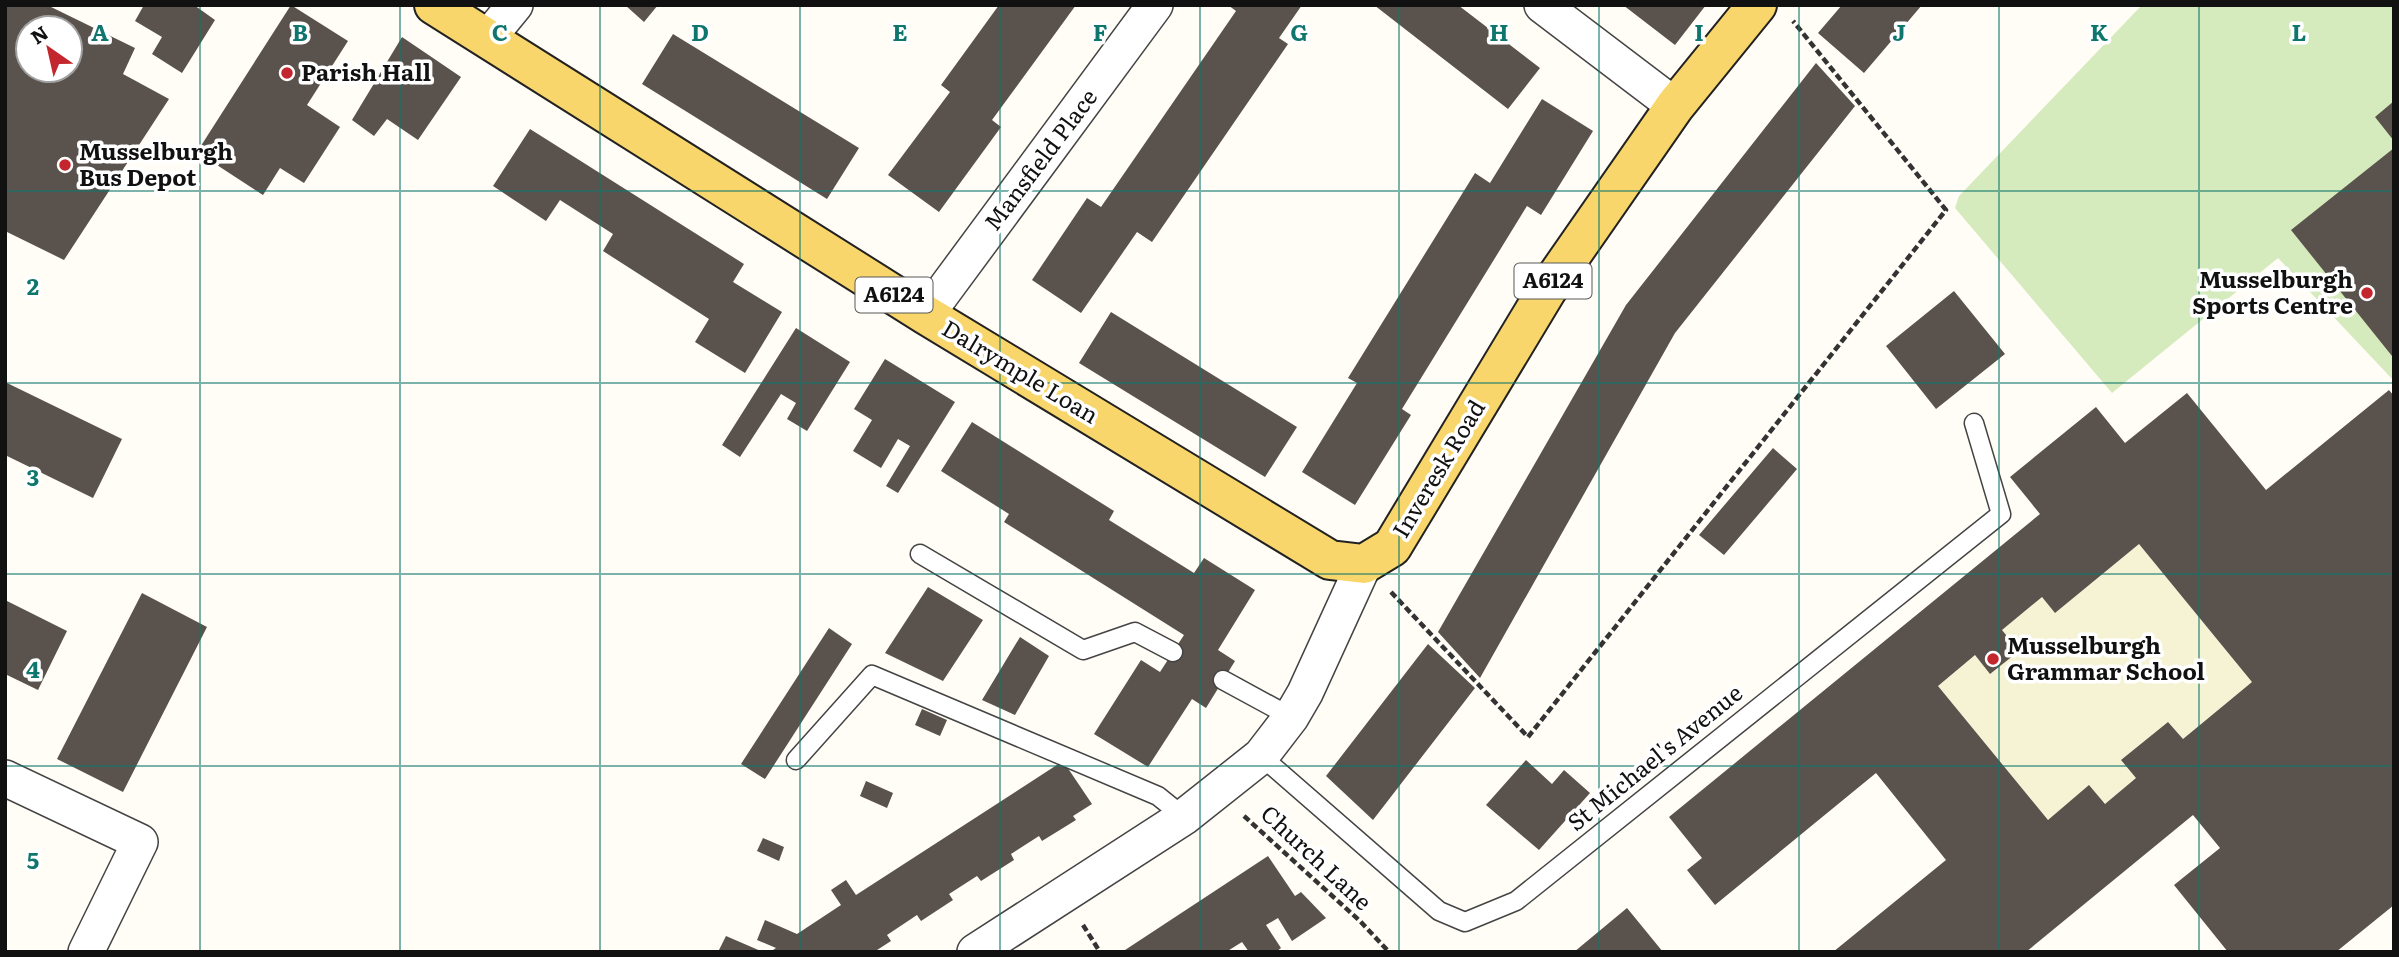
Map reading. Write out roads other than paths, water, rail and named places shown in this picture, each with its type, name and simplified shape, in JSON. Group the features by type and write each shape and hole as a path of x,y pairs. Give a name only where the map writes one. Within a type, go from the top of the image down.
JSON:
{"main road":[{"name":"Dalrymple Loan","path":"434,5 926,315 1329,560 1364,564"},
{"name":"Inveresk Road","path":"1364,564 1392,547 1547,290 1675,106 1773,11"}],"street":[{"path":"487,39 515,5"},
{"name":"Mansfield Place","path":"926,315 1155,5"},
{"path":"1542,5 1675,106"},
{"path":"975,952 1184,817 1261,756 1291,717 1318,668 1364,564"},
{"path":"5,778 140,842 86,952"}],"lane":[{"name":"St Michael's Avenue","path":"1261,756 1439,911 1465,922 1516,901 2001,514 1974,423"},
{"path":"920,554 1083,650 1135,632 1173,653"},
{"path":"796,760 872,675 1158,796 1184,817"},
{"path":"1223,680 1291,717"}],"place":[{"name":"Parish Hall","path":"287,73"},
{"name":"Musselburgh Bus Depot","path":"65,165"},
{"name":"Musselburgh Sports Centre","path":"2367,293"},
{"name":"Musselburgh Grammar School","path":"1993,659"}]}
